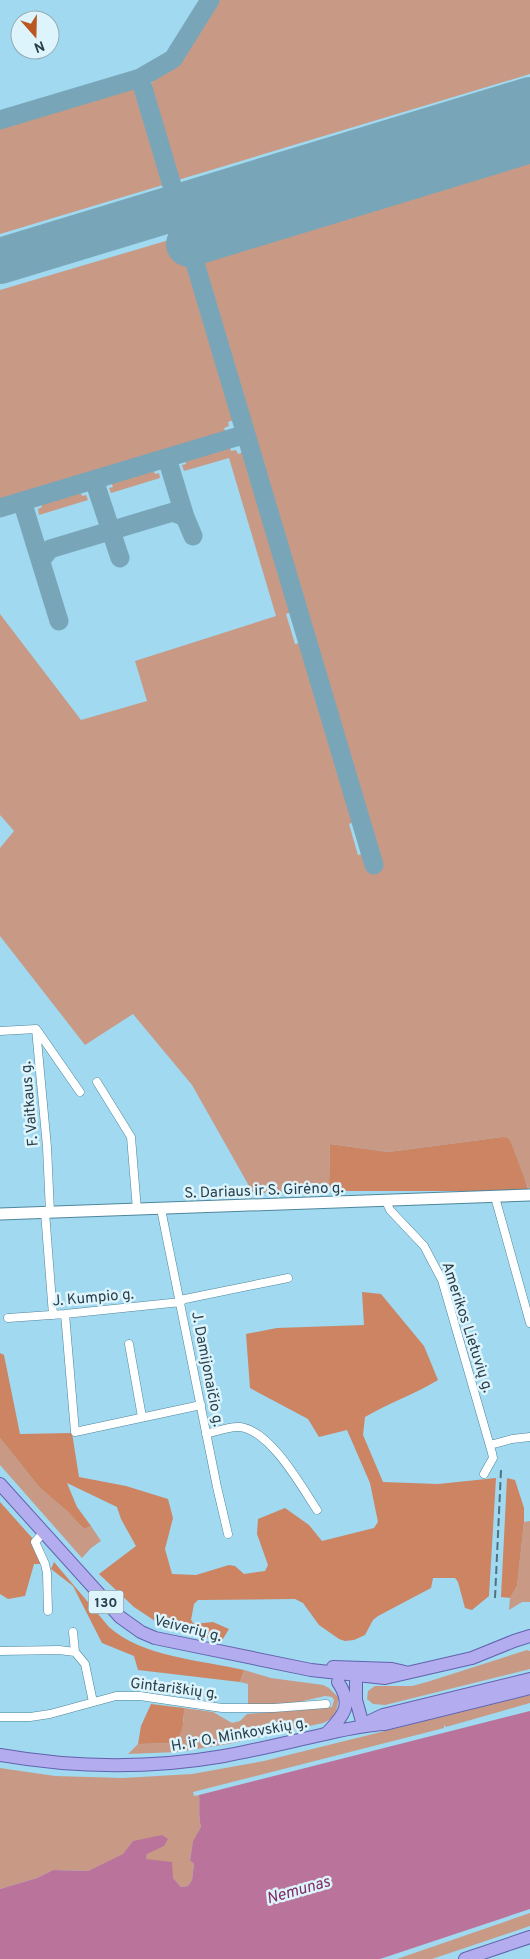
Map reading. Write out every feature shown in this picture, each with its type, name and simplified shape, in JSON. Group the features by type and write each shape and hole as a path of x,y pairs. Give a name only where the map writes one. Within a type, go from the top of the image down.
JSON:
{"main road":[{"name":"Veiverių g.","path":"0,1484 114,1612 141,1632 174,1643 311,1670 385,1678 472,1658 530,1636"},
{"name":"Veiverių g.","path":"311,1670 336,1666 392,1669 407,1673"},
{"path":"336,1666 356,1676 356,1700 362,1725"},
{"path":"311,1670 338,1682 348,1689 356,1700"},
{"name":"H. ir O. Minkovskių g.","path":"0,1755 26,1760 88,1766 151,1765 224,1756 362,1725 383,1715 530,1678"},
{"path":"326,1734 345,1710 346,1696 338,1682"},
{"name":"H. ir O. Minkovskių g.","path":"362,1725 385,1724 530,1688"},
{"path":"465,1959 530,1937"}],"street":[{"path":"0,1031 36,1028 80,1092"},
{"name":"F. Vaitkaus g.","path":"36,1028 47,1147 53,1315"},
{"path":"97,1082 131,1138 137,1210"},
{"name":"S. Dariaus ir S. Girėno g.","path":"0,1214 530,1196"},
{"path":"495,1197 530,1323"},
{"name":"Amerikos Lietuvių g.","path":"386,1200 390,1210 424,1246 442,1280 493,1458 484,1474"},
{"name":"J. Damijonaičio g.","path":"161,1209 228,1534"},
{"name":"J. Kumpio g.","path":"8,1318 64,1314 180,1301 288,1278"},
{"path":"64,1314 75,1432 201,1405"},
{"path":"128,1344 142,1417"},
{"path":"206,1434 237,1427 253,1432 283,1457 317,1510"},
{"path":"490,1445 512,1439 530,1437"},
{"path":"43,1533 35,1542 45,1564 48,1611"},
{"path":"0,1717 30,1717 50,1714 93,1702 85,1664 75,1652 73,1632"},
{"path":"0,1651 59,1650 75,1652"},
{"name":"Gintariškių g.","path":"93,1702 116,1696 126,1696 222,1708 274,1708 326,1704"}],"shaded area":[{"path":"219,0 530,0 530,74 178,180 150,86 156,78 181,56"},
{"path":"133,87 163,185 0,234 0,126"},
{"path":"530,155 530,1191 503,1137 388,1152 330,1144 329,1191 253,1193 192,1085 133,1014 85,1045 0,936 0,848 14,831 0,815 0,614 81,720 147,701 135,661 276,616 229,458 184,471 182,465 186,464 185,459 230,446 231,451 236,450 238,454 244,452 292,612 286,614 295,644 301,643 354,822 349,824 358,855 364,854 368,869 379,865 290,563 292,562 200,255"},
{"path":"169,240 171,244 176,242 178,247 182,246 234,420 228,422 229,426 224,428 226,433 0,501 0,290"},
{"path":"153,469 155,474 159,473 160,478 111,493 109,488 113,487 111,482"},
{"path":"80,491 82,496 86,495 88,500 39,515 38,509 42,507 41,503"},
{"path":"503,1137 508,1138 511,1143 529,1191 329,1191 330,1144 388,1152"},
{"path":"362,1292 381,1294 424,1346 438,1380 365,1417 363,1435 383,1482 438,1484 496,1478 489,1596 472,1610 465,1608 458,1582 455,1578 433,1578 431,1588 378,1616 373,1620 365,1635 354,1640 345,1641 339,1639 319,1625 303,1603 295,1599 198,1600 194,1604 191,1620 194,1624 213,1622 229,1629 221,1642 155,1621 134,1607 99,1574 136,1546 121,1519 117,1507 67,1483 77,1507 91,1526 84,1529 67,1511 40,1488 0,1438 0,1353 4,1355 20,1434 72,1433 79,1477 126,1486 168,1499 173,1518 165,1549 172,1574 196,1575 229,1565 235,1566 244,1574 265,1571 268,1565 257,1534 258,1519 285,1508 309,1525 322,1541 374,1528 378,1522 370,1483 347,1430 319,1437 308,1419 250,1388 246,1334 277,1328 364,1325"},
{"path":"0,1438 40,1488 67,1511 84,1529 91,1526 101,1541 82,1558 0,1465"},
{"path":"507,1478 515,1480 524,1508 517,1586 510,1598 501,1597"},
{"path":"0,1502 34,1540 43,1564 34,1564 25,1596 8,1599 0,1594"},
{"path":"530,1521 530,1602 522,1602 509,1610 510,1598 517,1586 524,1522"},
{"path":"54,1562 109,1627 123,1637 138,1645 173,1656 244,1670 240,1682 138,1670 134,1656 102,1643 73,1586 51,1569"},
{"path":"527,1650 530,1651 530,1669 385,1705 373,1704 367,1699 368,1691 375,1686 412,1686"},
{"path":"244,1670 271,1678 323,1685 338,1697 335,1713 331,1719 323,1723 228,1744 177,1752 128,1754 138,1744 175,1743 184,1720 184,1708 213,1712 232,1723 240,1721 247,1714 332,1707 334,1700 332,1697 325,1696 299,1702 248,1706 248,1684 240,1682"},
{"path":"530,1695 530,1703 446,1727 444,1725 444,1728 193,1792 194,1796 199,1795 201,1827 193,1842 190,1859 194,1864 192,1880 188,1886 181,1887 173,1878 146,1859 147,1854 133,1841 124,1854 88,1871 53,1870 37,1878 0,1889 0,1768 55,1776 123,1778 192,1774 264,1761"},
{"path":"151,1704 184,1708 181,1731 174,1743 138,1744 141,1726"},
{"path":"530,1913 530,1926 432,1959 397,1959"}],"water":[{"name":"Nemunas","path":"530,1711 530,1909 380,1959 0,1959 0,1889 37,1878 53,1870 88,1871 123,1854 133,1841 162,1835 168,1839 164,1846 147,1854 146,1859 172,1862 173,1878 181,1887 188,1886 192,1880 194,1864 190,1860 193,1841 201,1827 199,1795"}],"taxiway":[{"path":"0,120 140,78 173,59 210,0"},
{"path":"140,78 374,865"},
{"path":"0,508 246,434"},
{"path":"167,458 185,517 193,536"},
{"path":"94,480 120,558"},
{"path":"22,501 59,621"},
{"path":"41,560 50,549 173,512 185,517"}],"runway":[{"path":"0,261 530,100"},
{"path":"189,244 530,140"}],"railway":[{"path":"495,1598 501,1470"}]}
